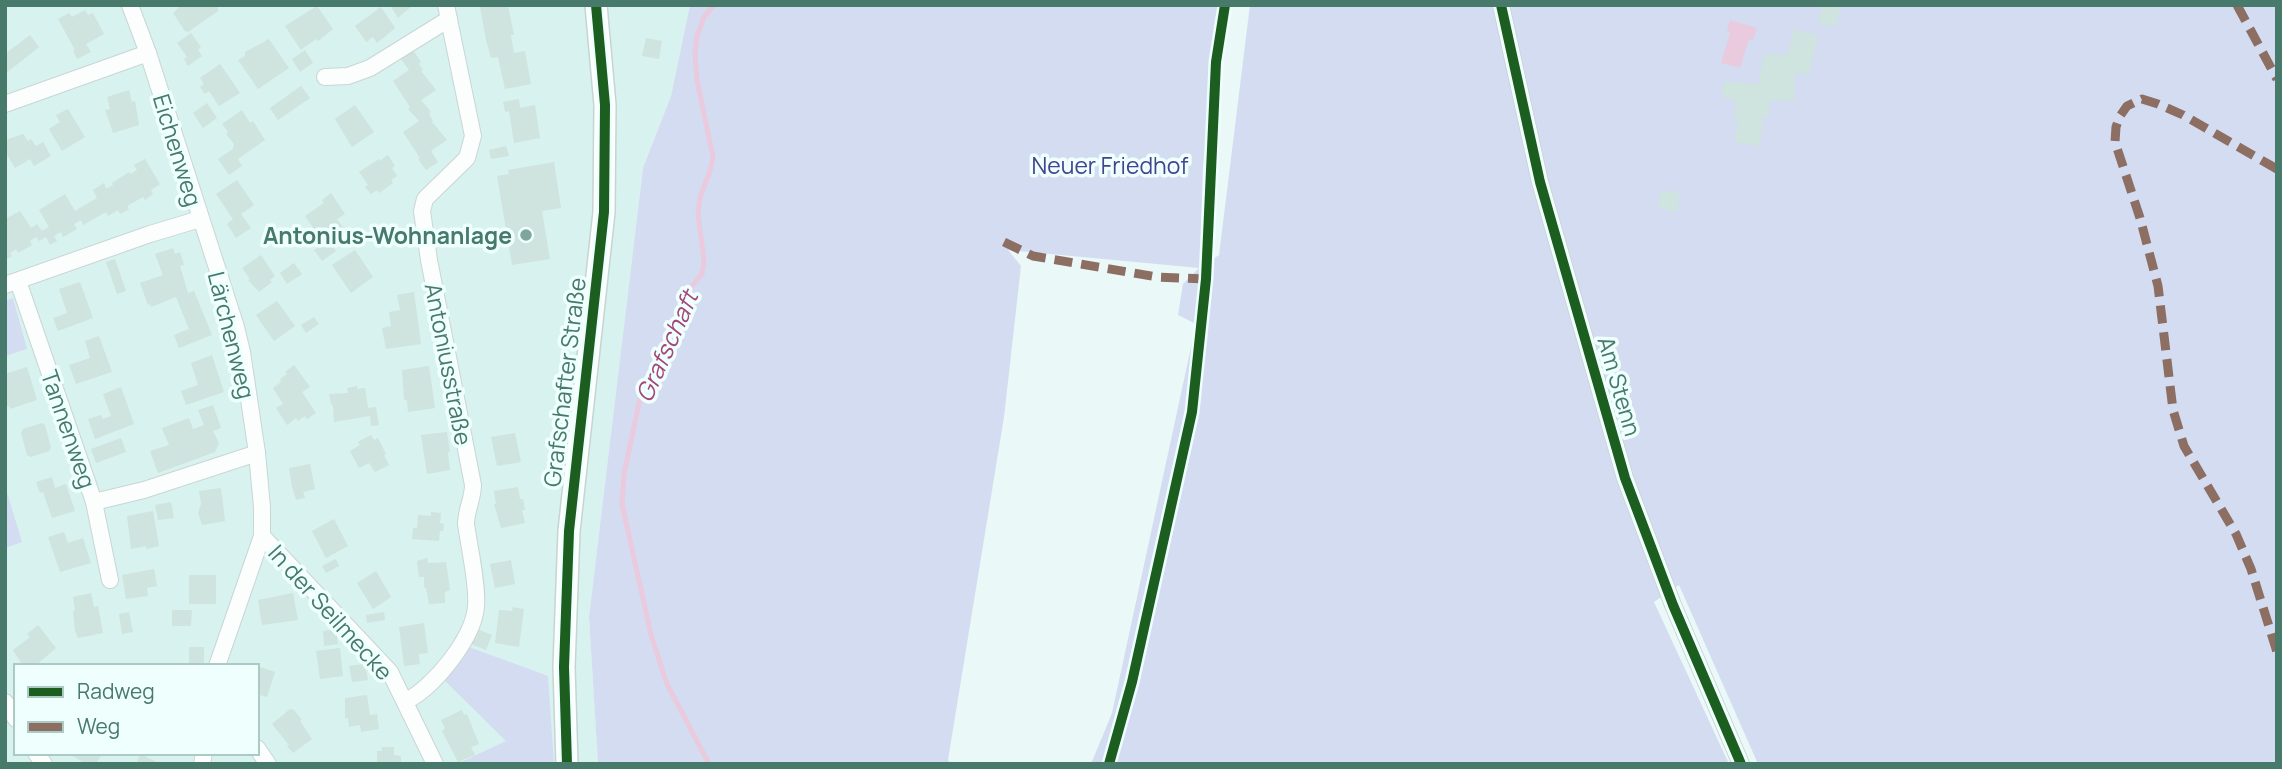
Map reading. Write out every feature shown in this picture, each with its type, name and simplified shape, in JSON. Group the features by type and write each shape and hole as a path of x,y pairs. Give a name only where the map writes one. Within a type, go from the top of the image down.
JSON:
{"street":[{"name":"Eichenweg","path":"12,283 200,219 148,52 130,5"},
{"name":"Grafschafter Straße","path":"567,764 564,655 569,531 604,212 605,105 596,5"},
{"name":"Am Stenn","path":"1500,5 1540,182 1625,478 1673,605 1741,764"},
{"name":"Antoniusstraße","path":"325,77 358,74 448,12 473,127 467,158 425,199 422,211 473,485 466,524 477,607 468,631 451,659 424,691 406,701"},
{"path":"5,104 148,52"},
{"name":"Lärchenweg","path":"200,219 242,352 262,507 262,536 218,664"},
{"name":"Tannenweg","path":"12,283 94,502 110,580"},
{"path":"94,502 144,490 257,453"},
{"name":"In der Seilmecke","path":"262,536 383,663 406,701 435,764"}],"shaded area":[{"path":"5,5 690,5 671,96 643,168 589,617 598,764 5,764"},
{"path":"1730,20 1757,28 1753,40 1749,39 1740,68 1721,63 1730,33 1727,31"}],"green space":[{"name":"Neuer Friedhof","path":"690,5 1221,5 1203,166 1200,267 1219,255 1250,5 2277,5 2277,764 1758,764 1679,585 1654,602 1729,764 1091,764 1112,713 1196,324 1178,315 1183,284 1199,268 1008,250 1021,266 1004,417 948,760 951,764 598,764 589,617 643,168 671,96"},
{"path":"13,298 27,349 5,356 5,301"},
{"path":"5,486 22,542 5,548"},
{"path":"466,646 548,676 554,764 457,764 506,741 442,678"}],"building":[{"path":"181,5 216,5 218,11 188,32 173,13"},
{"path":"390,5 413,5 398,18"},
{"path":"508,5 514,35 511,35 514,53 525,51 531,84 505,89 498,57 491,58 486,40 480,7"},
{"path":"1823,5 1840,8 1836,27 1818,23"},
{"path":"317,6 333,29 301,50 285,26"},
{"path":"381,7 395,28 377,43 373,37 366,42 355,26"},
{"path":"85,10 88,15 93,13 104,34 86,44 91,52 77,59 58,19 69,13 72,17"},
{"path":"1794,29 1818,35 1809,74 1795,73 1794,101 1770,100 1769,116 1764,115 1759,146 1735,142 1738,119 1734,119 1736,101 1723,97 1724,81 1759,84 1765,54 1788,55"},
{"path":"191,33 201,47 198,50 202,56 188,66 184,59 187,57 177,43"},
{"path":"30,35 39,47 5,74 5,54"},
{"path":"646,38 662,41 659,59 642,56"},
{"path":"269,39 289,68 258,89 238,60 245,56 245,52"},
{"path":"305,50 313,63 300,72 292,59"},
{"path":"413,50 421,62 421,71 436,90 421,100 431,112 429,114 432,122 447,140 431,151 438,162 426,170 403,132 419,121 408,109 410,107 393,81 409,70 401,59"},
{"path":"220,64 240,93 219,106 209,91 205,94 200,87 204,84 200,78"},
{"path":"301,86 310,98 278,120 270,108"},
{"path":"129,90 132,102 135,101 139,125 113,133 105,110 110,109 107,97"},
{"path":"519,99 520,108 535,105 540,138 514,143 509,111 505,112 503,102"},
{"path":"207,103 217,118 203,128 193,113"},
{"path":"355,105 374,132 352,147 335,119"},
{"path":"68,109 85,137 62,151 49,129 60,122 56,115"},
{"path":"242,110 265,140 238,159 242,166 229,175 218,159 233,149 234,144 222,124"},
{"path":"23,134 36,146 43,142 51,156 34,166 30,159 15,168 5,151 5,145 8,139"},
{"path":"506,146 509,156 491,159 489,150"},
{"path":"388,155 395,166 392,168 397,176 391,180 393,183 379,193 377,190 371,194 359,172"},
{"path":"145,159 160,184 151,190 153,194 145,200 143,197 127,206 129,209 120,214 118,210 108,216 106,212 83,225 81,220 74,224 77,229 63,237 61,232 54,236 57,241 50,245 46,237 39,241 36,237 30,241 32,245 18,253 16,249 10,253 12,256 5,260 5,219 20,211 31,228 37,224 42,231 49,227 39,210 65,194 75,211 97,198 93,190 104,183 106,189 113,185 112,183 129,172 131,174 137,170 134,165"},
{"name":"Antonius-Wohnanlage","path":"554,162 561,208 542,211 550,259 512,265 497,176 509,174 508,170"},
{"path":"237,180 254,205 241,214 251,228 236,238 227,224 233,219 216,194"},
{"path":"1661,190 1680,193 1677,212 1658,208"},
{"path":"331,193 345,214 337,219 345,230 329,241 336,251 322,261 307,234 314,229 305,216 324,203 322,200"},
{"path":"173,248 175,254 180,252 184,265 180,266 188,293 194,291 212,335 179,348 174,335 189,329 176,297 151,307 140,283 163,275 155,254"},
{"path":"355,250 373,277 351,293 332,265"},
{"path":"261,255 275,276 270,280 272,282 259,292 242,268"},
{"path":"115,259 126,291 117,294 106,262"},
{"path":"294,263 302,274 287,284 280,273"},
{"path":"80,282 93,318 58,331 53,318 67,313 59,289"},
{"path":"414,292 421,344 386,349 382,328 391,326 389,312 400,310 397,295"},
{"path":"277,301 295,326 274,341 256,315"},
{"path":"314,317 319,324 306,333 301,325"},
{"path":"99,336 112,372 76,384 69,365 90,358 85,341"},
{"path":"212,355 224,392 186,405 181,391 198,385 191,363"},
{"path":"294,365 310,387 302,392 316,413 307,419 305,416 298,421 296,418 287,425 276,408 283,404 273,388"},
{"path":"429,366 435,408 408,412 407,401 404,399 402,370"},
{"path":"27,367 37,400 10,409 9,406 5,407 5,374"},
{"path":"357,386 357,389 365,388 368,408 376,407 379,425 371,426 370,416 334,422 329,394 348,393 347,388"},
{"path":"121,387 134,424 95,439 88,419 101,415 103,419 111,416 103,394"},
{"path":"213,405 221,428 213,431 219,443 215,452 158,473 150,451 169,445 162,428 189,418 193,429 204,425 198,410"},
{"path":"42,423 45,425 51,448 31,457 27,455 21,433 23,429"},
{"path":"447,432 450,470 427,474 421,435"},
{"path":"515,433 521,462 497,466 491,437"},
{"path":"371,435 374,440 378,438 389,465 375,472 369,463 359,468 350,451 360,445 358,442"},
{"path":"121,438 126,452 96,463 91,449"},
{"path":"310,464 315,489 303,492 305,498 296,500 289,468"},
{"path":"52,477 55,488 66,484 75,511 52,518 43,492 40,493 36,482"},
{"path":"518,487 520,499 523,499 525,523 501,528 494,504 494,491"},
{"path":"221,488 225,521 202,525 198,513 201,504 199,491"},
{"path":"171,502 174,518 158,520 155,505"},
{"path":"153,511 159,546 131,549 127,516"},
{"path":"431,512 441,513 440,523 444,524 439,541 412,539 413,528 417,528 418,515 431,516"},
{"path":"334,519 348,546 326,558 312,531"},
{"path":"64,532 68,543 83,538 91,563 60,572 48,537"},
{"path":"427,558 428,563 446,562 450,590 445,592 445,603 429,604 424,577 419,577 417,561"},
{"path":"336,559 339,566 326,573 322,566"},
{"path":"511,560 515,584 495,588 490,564"},
{"path":"154,569 157,586 147,588 148,596 126,599 122,575"},
{"path":"376,571 391,597 373,609 357,583"},
{"path":"189,575 216,575 216,604 189,604"},
{"path":"91,593 94,607 98,606 103,633 78,638 75,631 73,597"},
{"path":"293,593 298,620 262,625 258,600"},
{"path":"513,607 524,609 519,647 495,643 499,610 512,611"},
{"path":"172,610 192,610 191,626 172,626"},
{"path":"129,612 133,632 122,634 119,614"},
{"path":"384,612 385,620 367,623 366,615"},
{"path":"424,623 428,653 419,654 420,664 404,666 399,627"},
{"path":"38,625 56,648 37,664 22,664 13,650 30,637 27,634"},
{"path":"336,629 338,644 324,646 323,631"},
{"path":"477,629 492,635 486,650 471,644"},
{"path":"189,647 204,647 204,664 189,664"},
{"path":"340,648 343,676 320,679 316,651"},
{"path":"365,664 368,680 352,682 349,666"},
{"path":"259,667 275,672 267,697 259,695"},
{"path":"367,695 370,715 377,714 379,729 361,732 360,725 349,727 348,718 345,718 345,698"},
{"path":"290,709 302,720 300,721 312,739 293,753 272,724"},
{"path":"462,710 464,715 467,714 479,744 471,747 475,755 458,762 442,731 445,728 441,720"},
{"path":"382,747 394,747 394,755 401,756 401,764 377,764 377,751 382,751"},
{"path":"101,755 96,764 86,764 73,756"},
{"path":"140,755 147,755 146,757 161,764 143,764 137,761"}],"waterway":[{"name":"Grafschaft","path":"709,764 667,684 651,635 622,504 624,474 639,403 688,291 702,274 704,261 698,215 700,197 713,157 697,80 695,54 697,36 704,17 714,5"}],"marked path":[{"path":"2237,5 2277,79"},
{"path":"2277,169 2183,115 2142,99 2127,106 2116,127 2115,142 2140,218 2158,286 2173,410 2184,446 2236,534 2251,569 2277,652"},
{"path":"1004,242 1033,256 1157,277 1206,279"}],"cycle path":[{"path":"567,764 564,667 569,531 604,212 605,105 596,5"},
{"path":"1109,764 1132,682 1192,412 1206,279 1216,62 1225,5"},
{"path":"1501,5 1540,182 1625,478 1673,605 1741,764"}],"place":[{"name":"Antonius-Wohnanlage","path":"526,235"}]}
